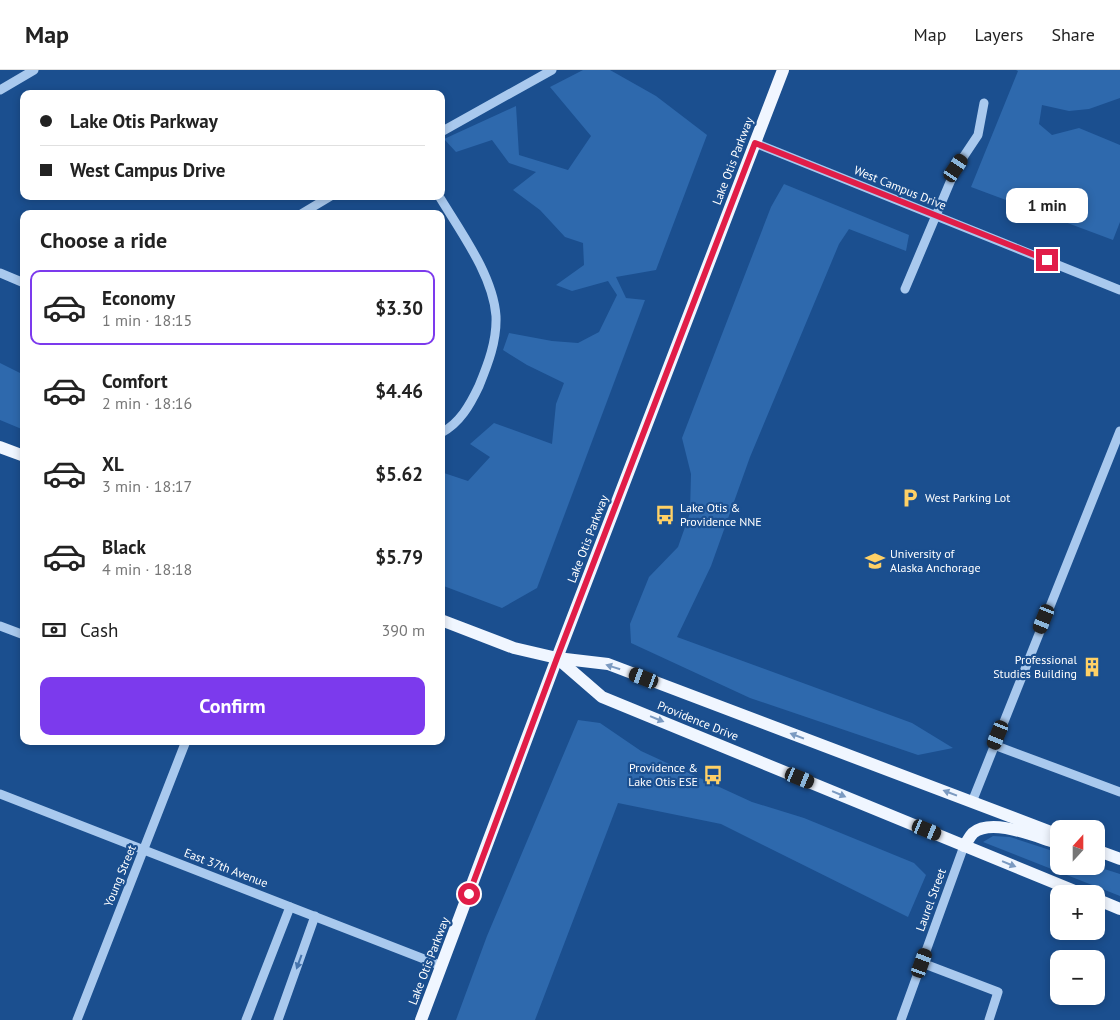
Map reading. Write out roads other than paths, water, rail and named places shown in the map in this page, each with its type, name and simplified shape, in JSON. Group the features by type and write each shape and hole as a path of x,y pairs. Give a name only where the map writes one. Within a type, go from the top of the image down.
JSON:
{"main road":[{"name":"Lake Otis Parkway","path":"421,1020 557,658 783,70"},
{"path":"0,447 20,454"},
{"path":"445,622 514,648 557,658"},
{"name":"Providence Drive","path":"557,658 608,664 1050,832"},
{"name":"Providence Drive","path":"557,658 602,698 1060,885"},
{"path":"964,846 974,832 991,826 1017,830 1050,841"},
{"path":"1105,853 1120,859"},
{"path":"1105,903 1120,909"}],"street":[{"path":"0,90 34,70"},
{"path":"445,130 552,70"},
{"path":"905,289 956,168 978,135 984,103"},
{"name":"West Campus Drive","path":"755,143 1120,290"},
{"path":"307,210 324,200"},
{"path":"441,200 480,265 493,297 496,317 494,339 488,365 464,413 445,431"},
{"path":"0,273 20,281"},
{"path":"972,802 1120,431"},
{"path":"0,626 20,634"},
{"name":"Young Street","path":"77,1020 184,745"},
{"path":"994,745 1120,792"},
{"name":"East 37th Avenue","path":"0,794 442,966"},
{"name":"Laurel Street","path":"901,1020 964,846"},
{"path":"246,1020 290,907"},
{"path":"278,1020 315,916"},
{"path":"922,963 998,992 989,1020"}],"place":[{"name":"West Parking Lot","path":"910,498"},
{"name":"Lake Otis & Providence NNE","path":"665,515"},
{"name":"University of Alaska Anchorage","path":"875,561"},
{"name":"Professional Studies Building","path":"1092,667"},
{"name":"Providence & Lake Otis ESE","path":"713,775"}]}
